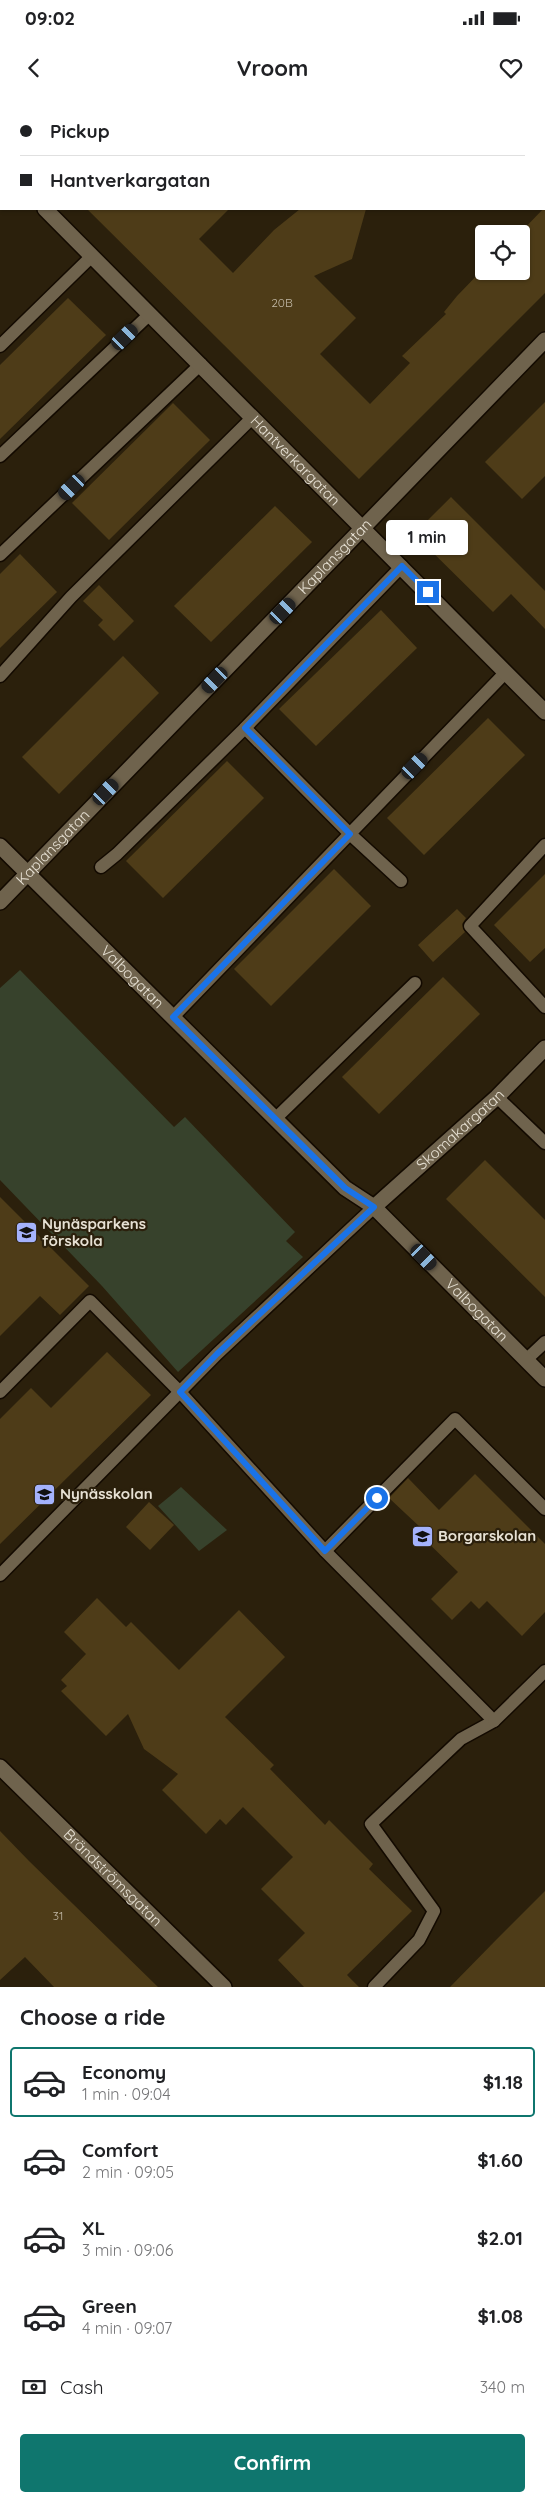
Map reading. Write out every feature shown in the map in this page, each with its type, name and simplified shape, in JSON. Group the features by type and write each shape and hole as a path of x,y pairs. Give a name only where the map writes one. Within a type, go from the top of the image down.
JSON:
{"street":[{"name":"Hantverkargatan","path":"46,210 364,527 545,712"},
{"name":"Kaplansgatan","path":"0,902 545,340"},
{"name":"Valbogatan","path":"0,846 345,1188 374,1207 545,1379"},
{"name":"Skomakargatan","path":"374,1207 497,1096 545,1048"},
{"name":"Brändströmsgatan","path":"0,1767 224,1987"}],"lane":[{"path":"0,346 92,256"},
{"path":"0,456 150,314"},
{"path":"0,555 201,364"},
{"path":"0,676 71,597 253,417"},
{"path":"102,867 245,728 402,566"},
{"path":"173,1017 506,672"},
{"path":"245,728 350,834 402,881"},
{"path":"545,845 470,926 545,1007"},
{"path":"275,1119 415,983"},
{"path":"497,1096 545,1143"},
{"path":"0,1575 217,1354 374,1207"},
{"path":"0,1392 90,1300 180,1392 325,1551 494,1721"},
{"path":"527,1359 545,1342"},
{"path":"325,1551 455,1419 545,1510"},
{"path":"374,1987 419,1940 434,1912 371,1824 461,1739 494,1721 545,1671"}],"green space":[{"path":"20,970 174,1127 185,1117 295,1232 286,1241 303,1257 178,1372 102,1286 0,1180 0,988"},
{"path":"181,1487 227,1530 199,1551 158,1506"}],"building":[{"path":"88,210 228,210 199,239 233,273 274,230 299,210 366,210 352,259 314,276 356,318 320,354 370,404 410,363 402,356 446,314 444,312 475,277 475,280 530,280 530,225 528,225 542,210 545,210 545,293 359,479"},
{"path":"68,298 106,335 0,439 0,365"},
{"path":"545,402 545,476 522,499 485,462"},
{"path":"173,403 210,440 109,540 72,503"},
{"path":"451,497 545,591 545,629 511,594 493,612 414,534"},
{"path":"275,506 312,542 211,642 174,606"},
{"path":"20,554 57,592 0,648 0,574"},
{"path":"99,585 134,621 114,641 98,625 103,620 83,601"},
{"path":"381,610 417,648 316,746 279,709"},
{"path":"123,656 159,693 59,794 22,757"},
{"path":"488,718 525,755 424,855 387,818"},
{"path":"227,761 264,798 163,898 126,861"},
{"path":"334,869 371,906 271,1006 234,969"},
{"path":"545,874 545,948 530,962 494,925"},
{"path":"457,909 466,918 462,924 465,932 433,962 418,945"},
{"path":"443,977 480,1014 379,1114 342,1077"},
{"path":"485,1160 545,1220 545,1297 446,1199"},
{"name":"Nynäsparkens förskola","path":"0,1197 89,1286 60,1315 40,1296 0,1336"},
{"path":"107,1352 151,1395 0,1544 0,1419 31,1388 51,1408"},
{"name":"Borgarskolan","path":"475,1474 545,1544 545,1612 522,1636 487,1601 479,1609 471,1601 452,1620 431,1599 458,1572 417,1532 421,1528 389,1498 408,1478 439,1510"},
{"path":"149,1502 174,1525 150,1550 126,1527"},
{"path":"97,1598 126,1627 131,1622 179,1670 239,1610 285,1657 225,1717 274,1765 270,1769 325,1825 329,1820 373,1864 369,1869 412,1911 347,1975 359,1987 304,1987 278,1960 305,1933 261,1889 293,1857 243,1807 226,1825 220,1819 206,1834 162,1790 178,1774 144,1749 128,1714 106,1736 61,1691 67,1686 61,1680 86,1654 64,1632"},
{"path":"0,1831 158,1987 54,1987 25,1957 0,1980"},
{"path":"545,1891 545,1987 450,1987 497,1939"}],"place":[{"name":"Nynäsparkens förskola","path":"26,1233"},
{"name":"Nynässkolan","path":"44,1494"},
{"name":"Borgarskolan","path":"422,1536"}],"route":[{"path":"377,1498 325,1551 180,1392 217,1354 374,1207 345,1188 173,1017 350,834 245,728 402,566 428,592"}]}
